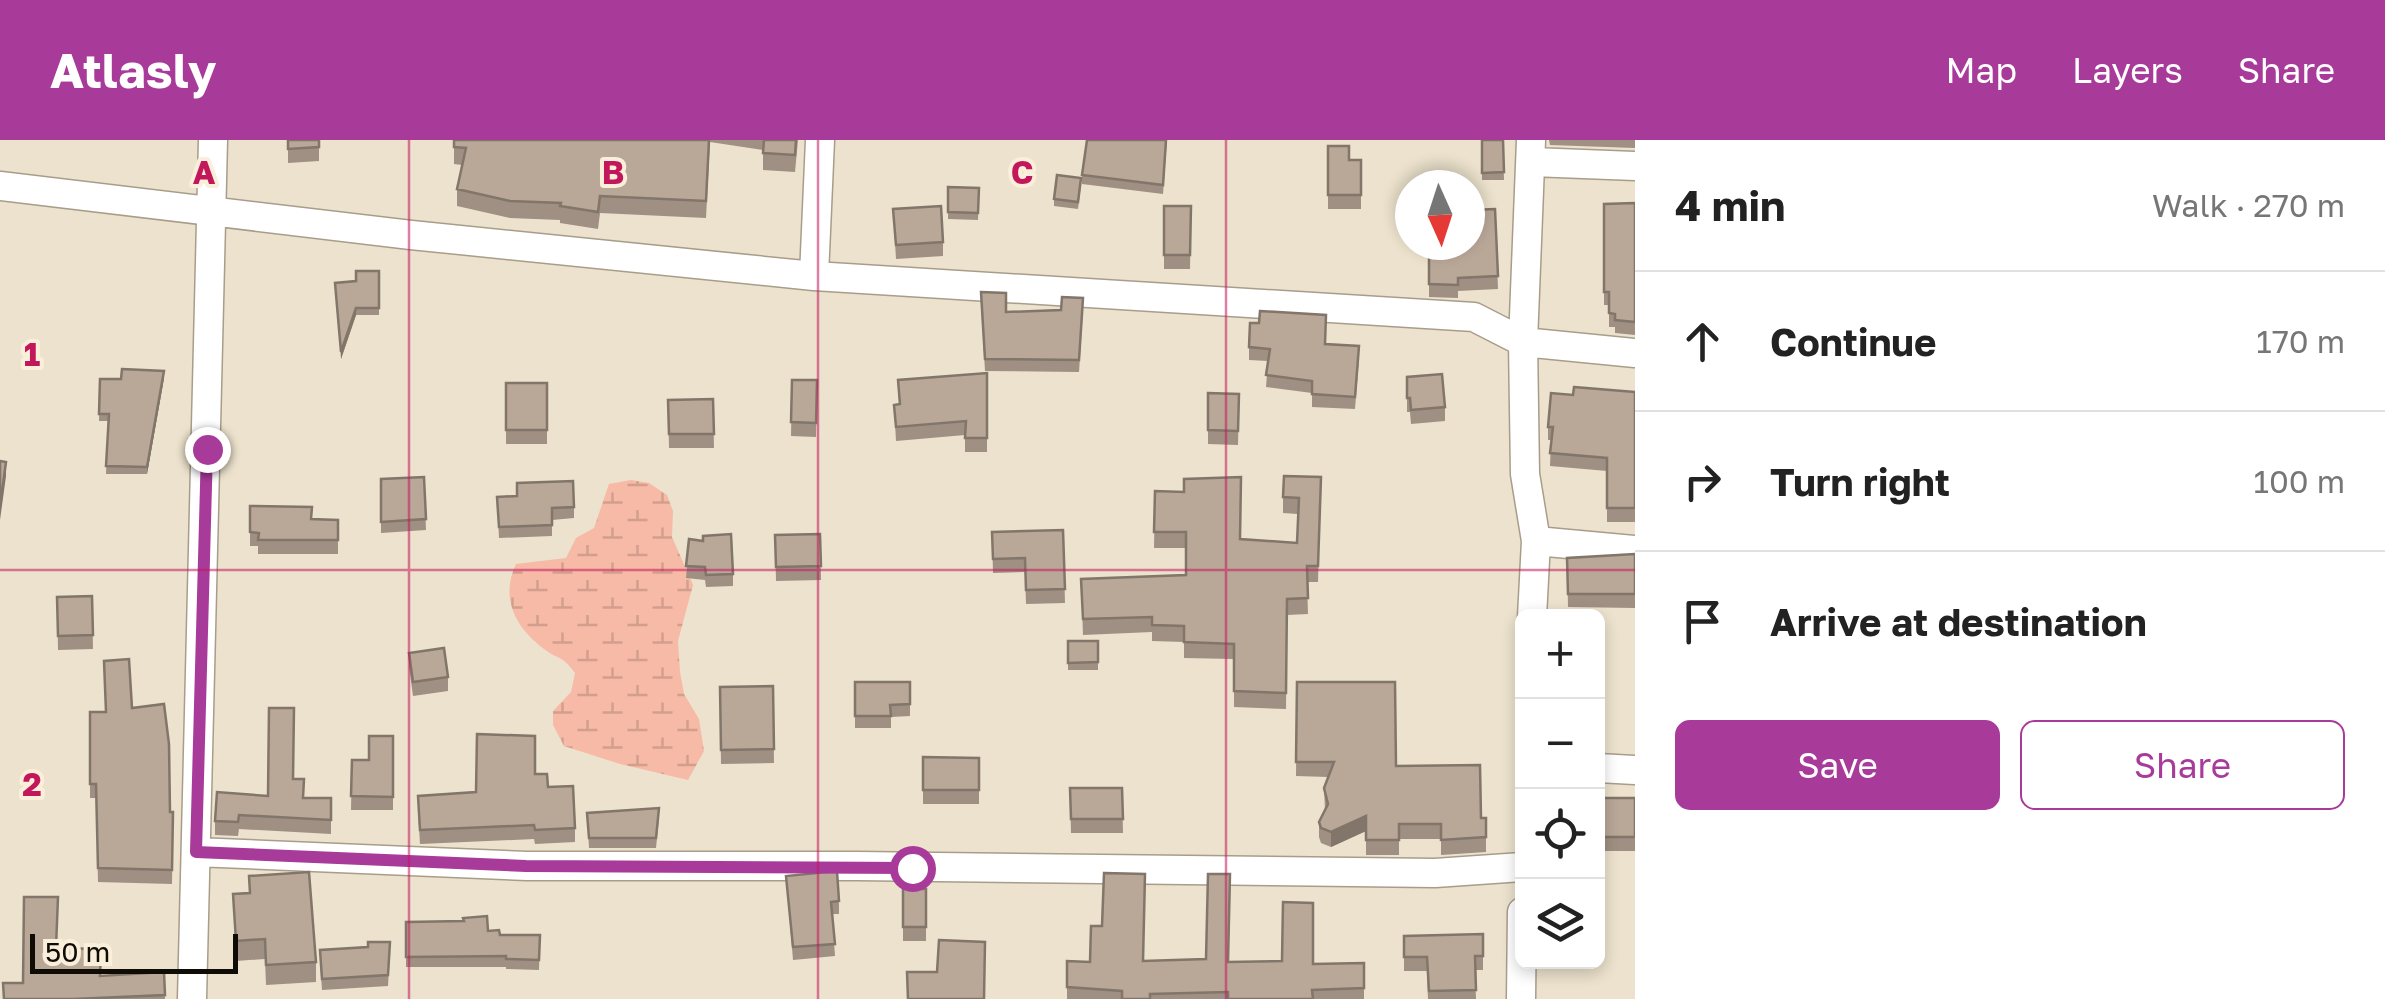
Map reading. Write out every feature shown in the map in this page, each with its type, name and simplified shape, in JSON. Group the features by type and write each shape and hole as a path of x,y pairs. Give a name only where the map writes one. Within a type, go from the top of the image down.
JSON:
{"street":[{"path":"192,999 213,140"},
{"path":"814,276 820,140"},
{"path":"1532,609 1536,542 1525,474 1523,342 1531,151 1635,166"},
{"path":"0,186 814,276 1474,316 1523,342 1635,353"},
{"path":"1536,542 1635,550"},
{"path":"1605,768 1635,770"},
{"path":"196,852 526,866 1435,873 1515,867"},
{"path":"1520,999 1521,969"}],"green space":[{"path":"631,480 649,483 667,495 673,511 672,537 693,585 678,641 680,672 684,694 699,719 704,751 688,780 564,746 553,725 553,711 571,692 575,673 525,631 510,600 516,564 566,558 576,538 594,528 609,484"}],"building":[{"path":"288,140 319,140 319,147 288,149"},
{"path":"454,140 709,140 706,201 600,196 598,212 560,206 561,203 510,201 457,189 466,148 454,147"},
{"path":"764,140 796,140 795,155 763,153"},
{"path":"1087,140 1166,140 1163,185 1082,175"},
{"path":"1482,140 1503,140 1504,172 1482,170"},
{"path":"1328,146 1349,146 1349,160 1361,160 1361,195 1328,195"},
{"path":"1057,175 1081,178 1078,202 1054,199"},
{"path":"948,187 979,188 978,213 948,212"},
{"path":"1635,203 1635,322 1615,320 1615,314 1609,313 1609,292 1604,292 1604,204"},
{"path":"941,206 943,242 896,245 893,209"},
{"path":"1164,206 1191,206 1190,255 1164,255"},
{"path":"1485,209 1495,209 1498,276 1458,278 1458,285 1429,284 1429,260 1485,260"},
{"path":"356,271 379,271 379,308 356,308 341,352 335,283 356,281"},
{"path":"981,292 1006,293 1006,312 1061,310 1062,297 1083,298 1079,360 985,359"},
{"path":"1260,311 1326,315 1325,344 1359,346 1355,397 1312,394 1312,381 1266,375 1270,349 1249,347 1250,323 1259,323"},
{"path":"122,369 164,371 147,467 106,466 109,414 99,414 100,379 121,379"},
{"path":"987,373 987,438 965,438 966,421 896,427 894,405 900,404 898,380"},
{"path":"1442,374 1445,407 1411,410 1407,377"},
{"path":"792,380 817,380 816,423 791,422"},
{"path":"506,383 547,383 547,430 506,430"},
{"path":"1574,387 1635,392 1635,508 1607,508 1607,458 1550,453 1551,393 1573,395"},
{"path":"1208,393 1239,394 1238,431 1208,430"},
{"path":"713,399 714,434 669,434 668,400"},
{"path":"0,461 6,462 0,507"},
{"path":"1284,476 1321,477 1318,566 1307,566 1308,598 1287,599 1286,693 1234,691 1234,644 1184,642 1184,626 1152,625 1152,617 1083,619 1081,579 1186,575 1186,532 1154,532 1155,491 1184,492 1184,479 1241,477 1240,539 1297,543 1299,498 1283,497"},
{"path":"424,477 426,519 381,522 381,479"},
{"path":"573,481 574,507 552,508 552,525 499,527 497,497 517,496 517,483"},
{"path":"250,506 312,507 311,519 338,520 338,540 258,540 259,533 250,532"},
{"path":"1063,530 1065,589 1026,590 1025,558 993,559 992,532"},
{"path":"731,534 733,574 706,575 705,567 686,566 689,539 703,541 703,536"},
{"path":"820,534 821,566 776,567 775,535"},
{"path":"1635,554 1635,594 1568,594 1567,558"},
{"path":"92,596 93,635 58,636 57,597"},
{"path":"1068,641 1098,641 1098,662 1068,663"},
{"path":"444,648 448,677 413,682 409,653"},
{"path":"129,659 132,708 164,704 173,812 172,870 98,868 96,784 90,784 90,712 106,712 104,661"},
{"path":"855,682 910,682 910,704 890,705 891,716 855,716"},
{"path":"1297,682 1395,682 1396,766 1480,765 1481,818 1486,818 1486,837 1441,840 1441,824 1399,824 1399,840 1366,840 1366,816 1331,832 1321,828 1319,822 1328,804 1324,788 1334,762 1296,762"},
{"path":"773,686 774,749 721,750 720,687"},
{"path":"269,708 294,708 293,779 304,779 303,798 331,798 331,820 239,815 238,822 215,821 217,792 268,796"},
{"path":"477,734 535,736 535,774 547,774 548,787 573,786 575,828 535,830 534,825 420,830 418,796 476,792"},
{"path":"369,736 393,736 393,797 351,796 352,760 369,760"},
{"path":"923,757 979,758 979,790 923,790"},
{"path":"1070,788 1122,788 1123,819 1071,819"},
{"path":"1605,798 1635,798 1635,837 1605,837"},
{"path":"659,808 656,838 589,838 587,813"},
{"path":"837,871 839,901 831,902 835,944 793,947 786,876"},
{"path":"309,872 316,962 266,965 265,939 236,941 233,894 250,893 249,876"},
{"path":"1104,873 1145,874 1143,961 1206,959 1208,874 1230,874 1228,962 1282,961 1283,902 1313,903 1313,964 1364,963 1364,988 1312,990 1313,999 1228,999 1228,992 1150,994 1150,999 1122,999 1122,991 1067,987 1067,961 1090,962 1091,926 1102,926"},
{"path":"903,888 926,889 926,927 903,927"},
{"path":"24,897 58,897 56,948 101,949 100,976 164,972 165,995 4,999 3,983 23,983"},
{"path":"487,916 488,931 499,930 500,935 540,935 539,960 506,956 406,957 406,922 464,921 463,918"},
{"path":"1483,934 1483,956 1475,956 1476,990 1429,991 1427,957 1404,957 1404,936"},
{"path":"939,940 985,942 984,999 908,999 907,972 937,972"},
{"path":"368,942 390,942 388,975 322,979 320,950 368,947"}],"route":[{"path":"207,449 196,852 526,866 912,868"}]}
